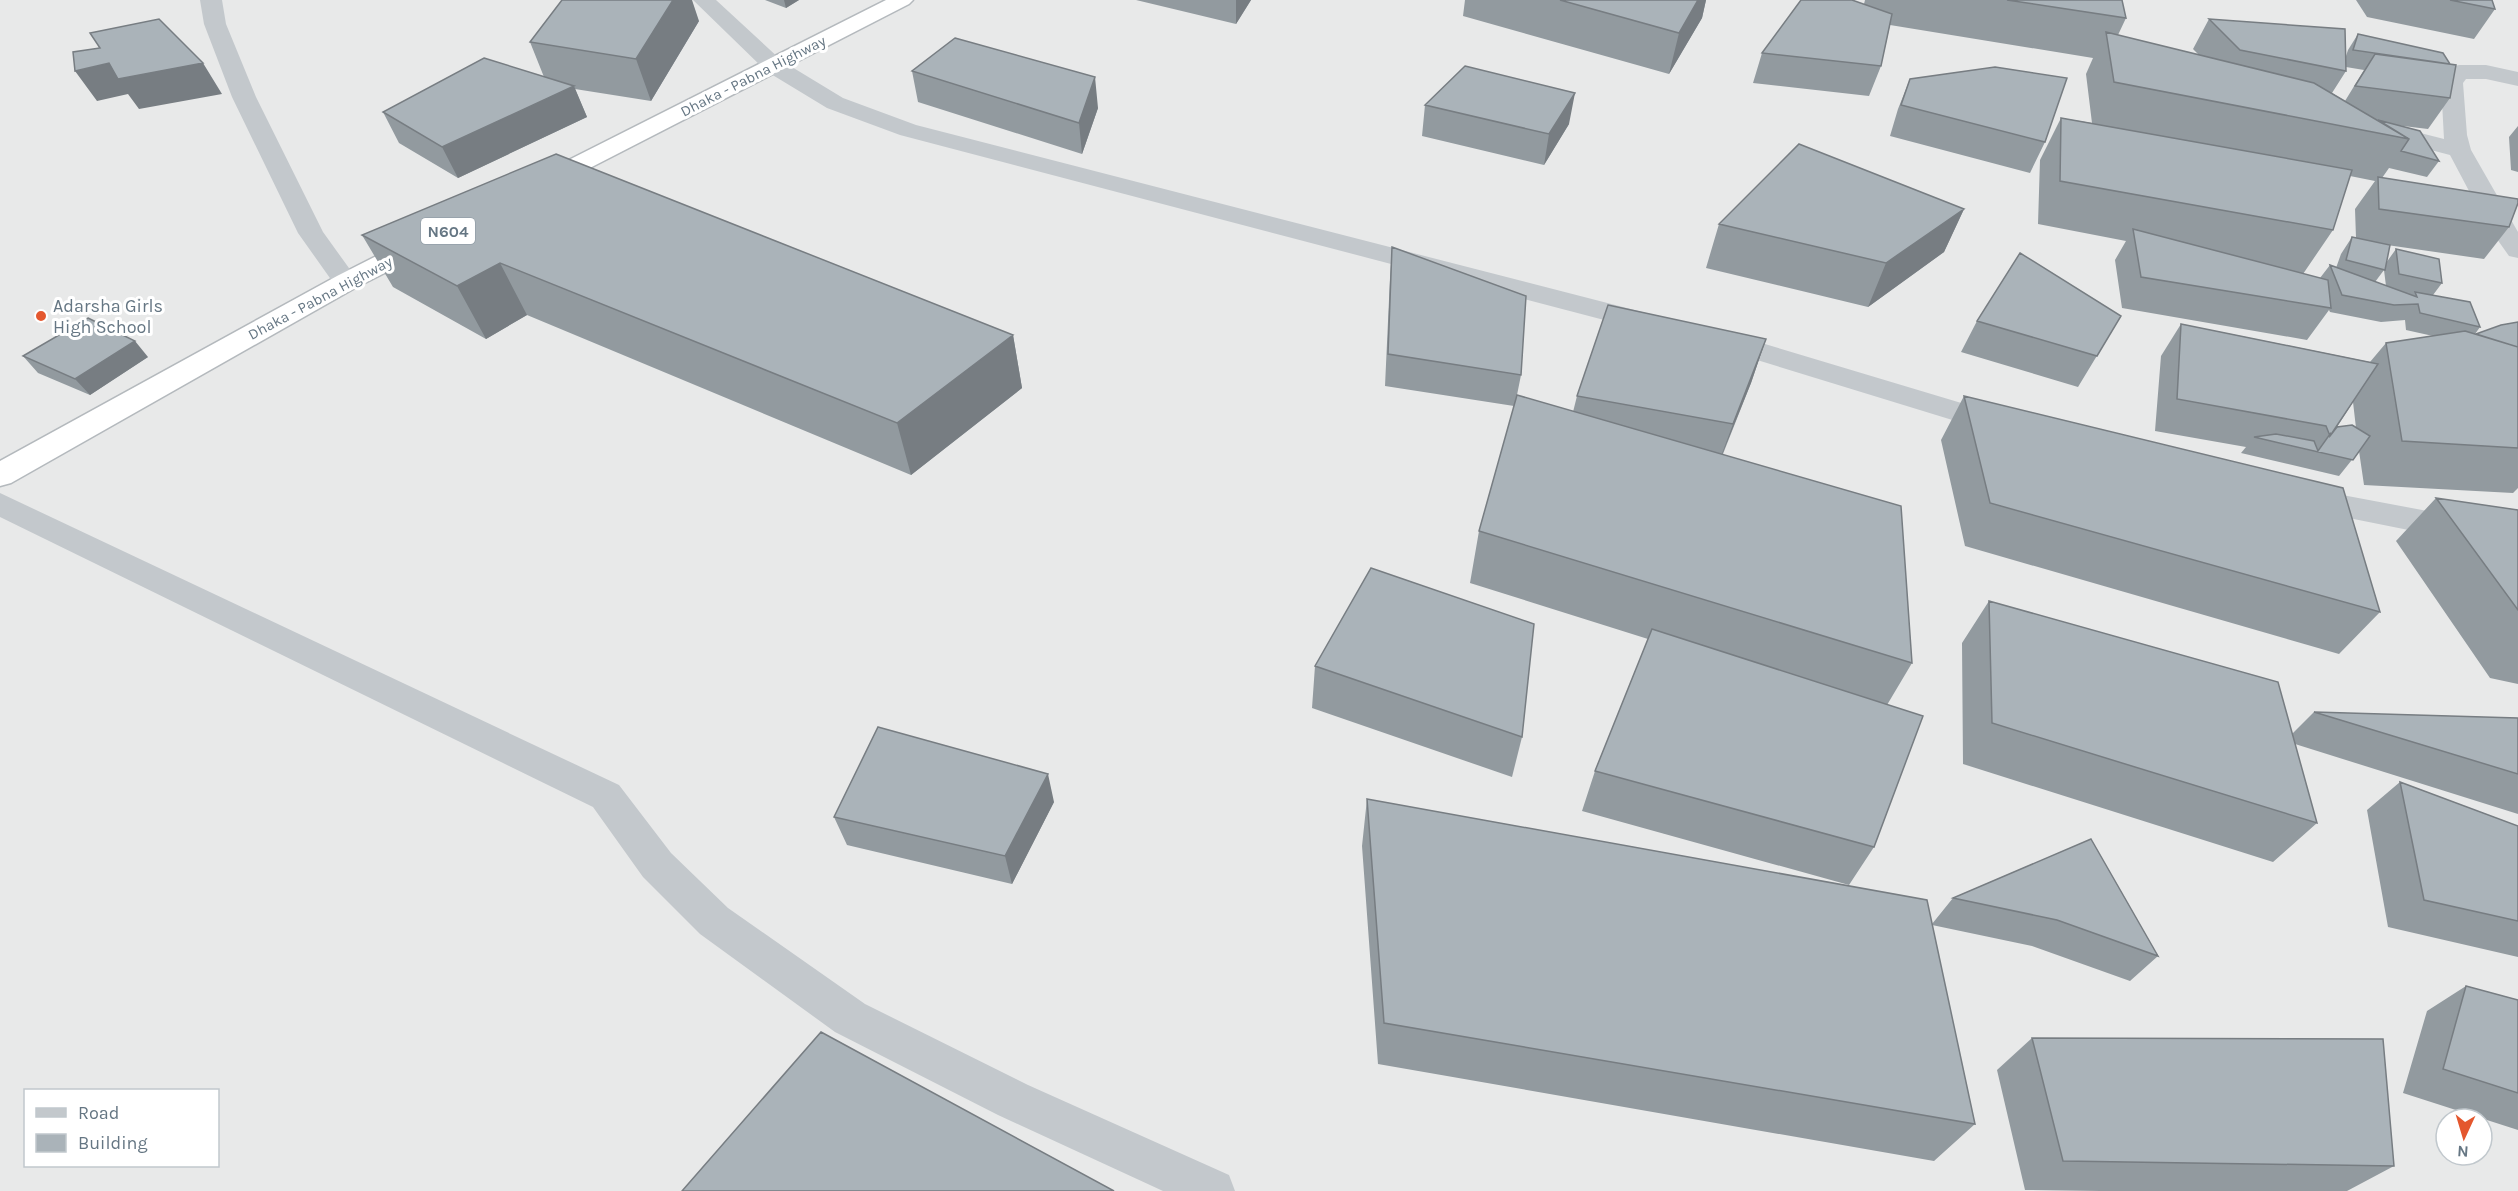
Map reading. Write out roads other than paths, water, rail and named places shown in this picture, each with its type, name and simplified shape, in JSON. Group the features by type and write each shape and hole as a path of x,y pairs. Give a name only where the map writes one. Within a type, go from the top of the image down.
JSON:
{"highway":[{"name":"Dhaka - Pabna Highway","path":"517,196 902,0"},
{"name":"Dhaka - Pabna Highway","path":"0,475 346,282 442,234"}],"street":[{"path":"211,0 215,24 244,97 311,233 346,282"},
{"path":"704,0 774,66 835,103 908,130 1525,292 1685,331 2024,430"},
{"path":"2518,79 2486,72 2460,72 2452,83 2455,135 2459,150 2500,225 2518,250"},
{"path":"2367,127 2459,150"},
{"path":"2286,495 2518,540"},
{"path":"0,504 606,796 657,864 714,921 850,1018 1013,1100 1213,1191"}],"place":[{"name":"Adarsha Girls High School","path":"41,316"}]}
